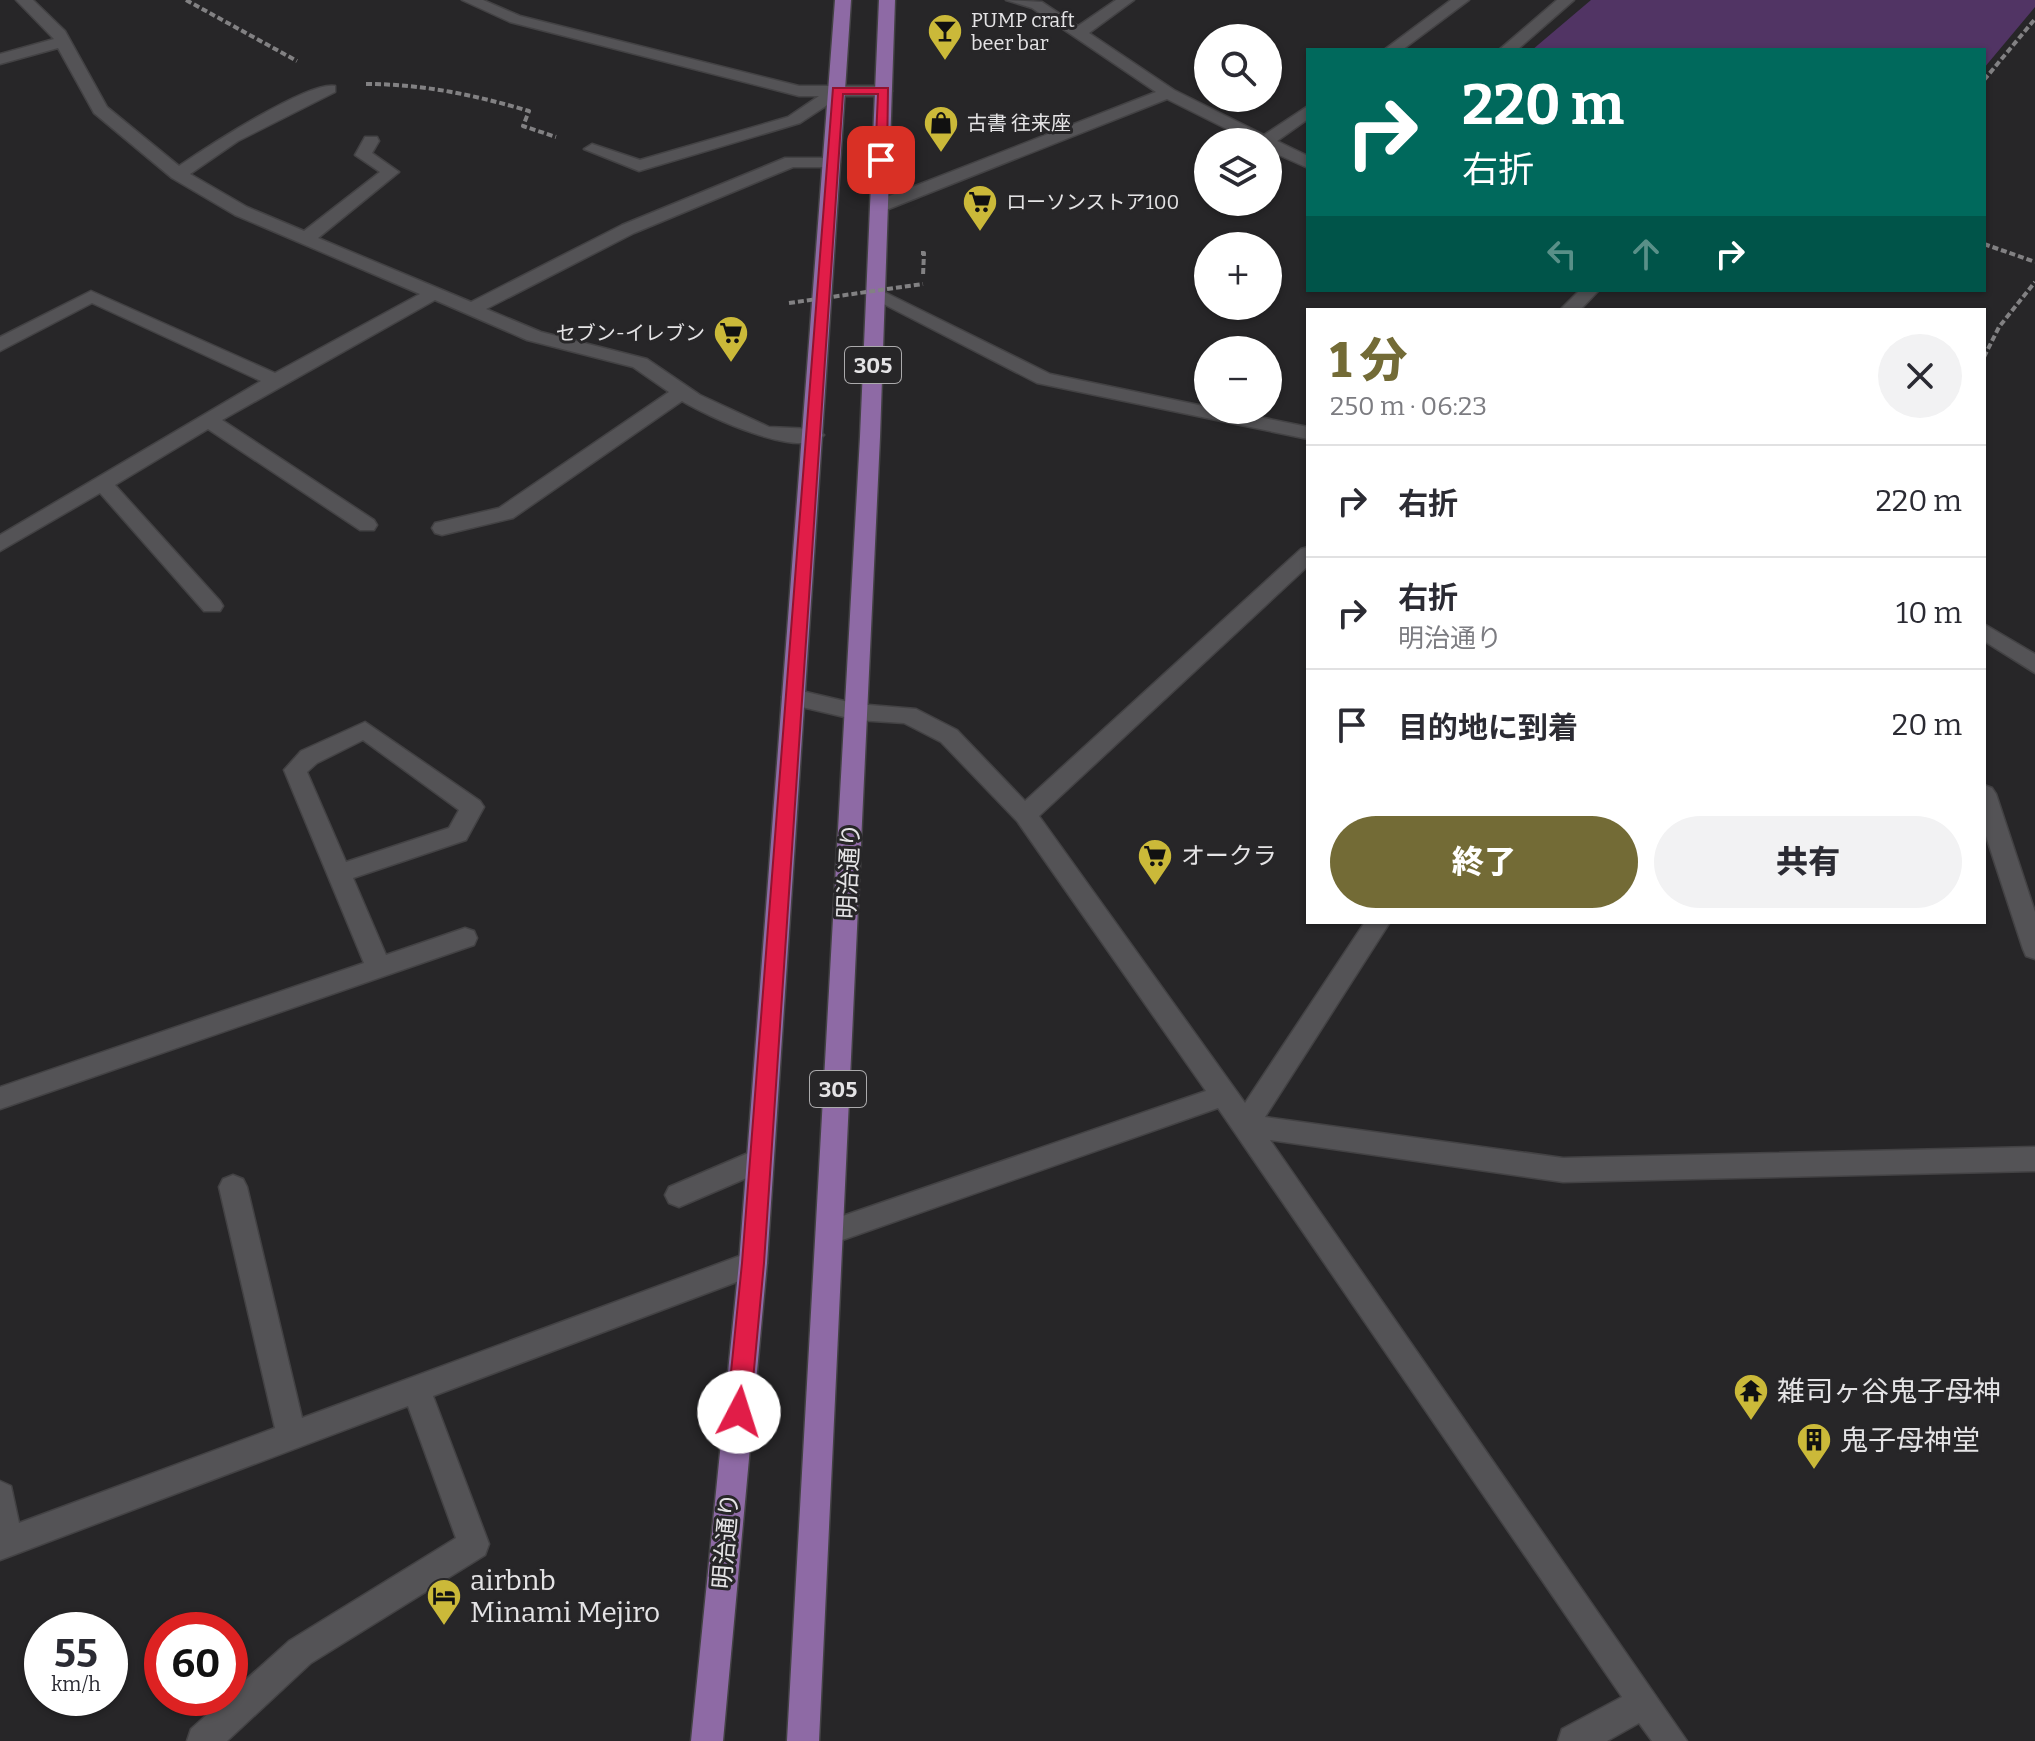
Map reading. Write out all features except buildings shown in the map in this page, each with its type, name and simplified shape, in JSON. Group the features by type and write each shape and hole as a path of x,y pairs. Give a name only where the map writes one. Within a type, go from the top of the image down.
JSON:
{"main road":[{"name":"明治通り","path":"707,1741 753,1263 843,0"},
{"name":"明治通り","path":"803,1741 857,712 887,0"}],"street":[{"path":"24,0 62,42 100,110 178,174 241,211 534,336 640,363 682,392 766,433 814,435"},
{"path":"470,0 515,19 799,91 884,91"},
{"path":"1014,0 1037,5 1168,93 1238,128"},
{"path":"1078,33 1126,0"},
{"path":"1395,48 1461,0"},
{"path":"1509,48 1566,0"},
{"path":"0,59 62,42"},
{"path":"178,174 232,137 329,89"},
{"path":"592,149 639,166 794,120 837,91"},
{"path":"880,206 1168,93"},
{"path":"1282,130 1306,112"},
{"path":"304,240 391,172 363,155 371,141"},
{"path":"1282,150 1306,162"},
{"path":"470,310 628,229 737,184 791,162 832,162"},
{"path":"1571,308 1588,292"},
{"path":"876,293 1044,379 1306,433"},
{"path":"0,544 276,380 433,294"},
{"path":"0,345 91,296 276,380"},
{"path":"442,528 506,513 682,392"},
{"path":"208,420 367,525"},
{"path":"102,483 212,606"},
{"path":"1025,815 1306,556"},
{"path":"1986,632 2035,665"},
{"path":"793,697 857,712 908,715 949,736 1025,815 1245,1125 1642,1704 1671,1741"},
{"path":"339,873 458,834 472,807 365,730 323,750 295,770 378,966"},
{"path":"1986,807 1992,847 2035,949"},
{"path":"1245,1125 1377,924"},
{"path":"0,1098 465,938"},
{"path":"831,1232 1222,1096"},
{"path":"1245,1125 1563,1170 2035,1159"},
{"path":"679,1195 760,1160"},
{"path":"233,1187 291,1435"},
{"path":"0,1496 3,1544 753,1263"},
{"path":"203,1741 300,1652 474,1544 416,1389"},
{"path":"1574,1741 1642,1704"}],"path":[{"path":"186,0 300,62"},
{"path":"1986,78 2035,19"},
{"path":"353,85 420,83 461,90 529,111 523,126 592,149"},
{"path":"1986,245 2035,262"},
{"path":"1986,353 1999,327 2035,282"},
{"path":"789,303 923,284"}],"shaded area":[{"path":"1591,0 2035,0 2035,7 1986,66 1986,48 1534,48"}],"place":[{"name":"PUMP craft beer bar","path":"945,62"},
{"name":"古書 往来座","path":"941,154"},
{"name":"ローソンストア100","path":"980,233"},
{"name":"セブン-イレブン","path":"731,364"},
{"name":"オークラ","path":"1155,887"},
{"name":"雑司ヶ谷鬼子母神","path":"1751,1422"},
{"name":"鬼子母神堂","path":"1814,1471"},
{"name":"airbnb Minami Mejiro","path":"444,1627"}],"route":[{"path":"739,1412 753,1263 837,91 884,91 881,160"}]}
